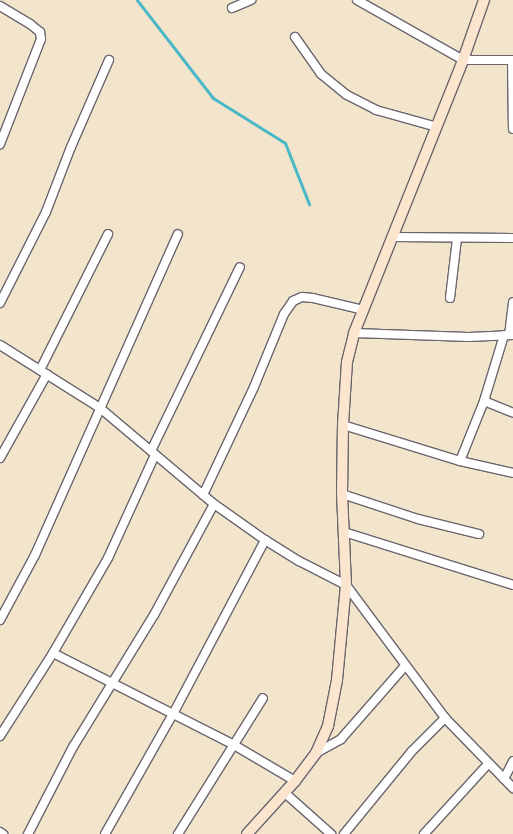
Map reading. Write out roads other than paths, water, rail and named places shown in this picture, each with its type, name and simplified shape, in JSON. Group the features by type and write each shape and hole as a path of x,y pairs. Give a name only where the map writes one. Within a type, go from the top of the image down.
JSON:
{"street":[{"path":"232,8 251,0"},
{"path":"357,0 463,60 513,60 513,129"},
{"path":"247,834 285,793 316,753 328,726 335,695 346,585 342,494 343,426 345,383 354,333 437,127 484,0"},
{"path":"0,6 40,32 41,39 0,144"},
{"path":"295,37 320,74 347,95 376,110 437,127"},
{"path":"0,303 46,212 71,147 109,60"},
{"path":"0,458 44,372 108,234"},
{"path":"0,620 36,555 178,234"},
{"path":"394,237 513,238"},
{"path":"450,298 457,238"},
{"path":"0,736 53,653 108,558 153,453 240,267"},
{"path":"203,495 254,387 284,314 293,301 302,297 313,298 364,310"},
{"path":"460,460 508,335 513,302"},
{"path":"354,333 470,337 508,335"},
{"path":"0,345 100,408 214,504 265,540 346,585 445,718 513,788"},
{"path":"484,401 513,412"},
{"path":"343,426 460,460 513,473"},
{"path":"342,494 418,518 480,534"},
{"path":"28,834 73,747 110,683 154,615 214,504"},
{"path":"344,532 513,585"},
{"path":"105,834 265,540"},
{"path":"53,653 234,745 295,781"},
{"path":"316,753 341,739 405,666"},
{"path":"178,834 263,698"},
{"path":"344,834 412,751 445,718"},
{"path":"504,779 513,761"},
{"path":"424,834 488,764"},
{"path":"285,793 332,834"}],"waterway":[{"path":"137,0 213,98 285,143 309,204"}]}
